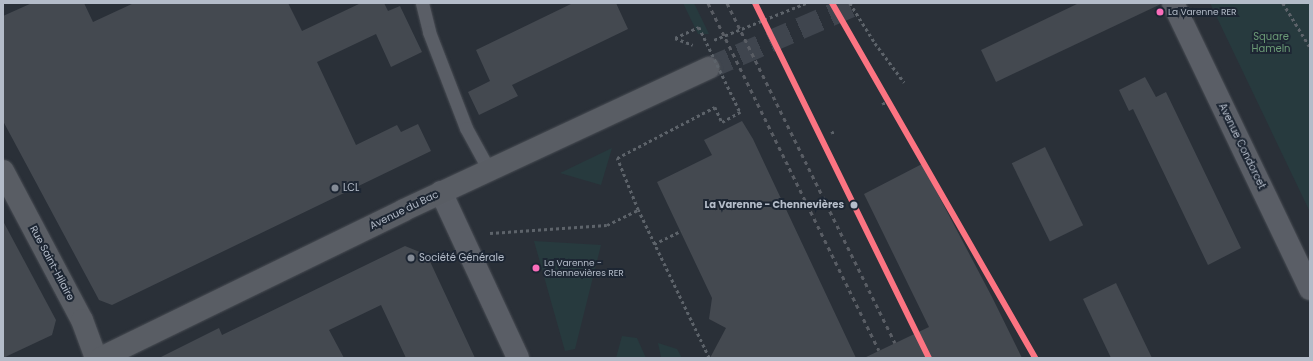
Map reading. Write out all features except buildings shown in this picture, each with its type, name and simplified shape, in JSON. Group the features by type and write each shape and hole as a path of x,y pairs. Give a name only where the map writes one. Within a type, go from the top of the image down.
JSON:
{"main road":[{"name":"Avenue du Bac","path":"102,358 441,192 710,68"},
{"name":"Rue Saint-Hilaire","path":"3,171 82,320 96,358"}],"street":[{"name":"Avenue Condorcet","path":"1173,3 1310,289"},
{"path":"441,192 518,358"}],"lane":[{"path":"422,3 429,32 466,128 489,170"}],"path":[{"path":"705,44 806,3"},
{"path":"850,3 875,43 904,82"},
{"path":"1283,3 1310,47"},
{"path":"697,47 675,38 699,27 740,112 722,122 715,107 617,158 638,210 709,358"},
{"path":"882,102 885,106"},
{"path":"832,131 834,135"},
{"path":"486,234 607,225 638,210"},
{"path":"654,244 681,231"}],"green space":[{"path":"683,3 694,3 709,34 698,34"},
{"name":"Square Hameln","path":"1210,3 1310,3 1310,212"},
{"path":"612,148 601,185 560,173"},
{"path":"534,241 601,245 575,349 565,351"},
{"path":"622,336 637,338 646,358 616,358"},
{"path":"658,343 677,349 682,358 661,357"}],"tunnel":[{"path":"709,68 859,3"}],"railway":[{"path":"708,3 879,350"},
{"path":"727,3 895,343"}],"transit line":[{"path":"755,3 929,358"},
{"path":"832,3 1035,358"}],"place":[{"name":"La Varenne RER","path":"1160,12"},
{"name":"LCL","path":"335,188"},
{"name":"La Varenne - Chennevières","path":"854,205"},
{"name":"Société Générale","path":"411,258"},
{"name":"La Varenne - Chennevières RER","path":"536,268"}]}
